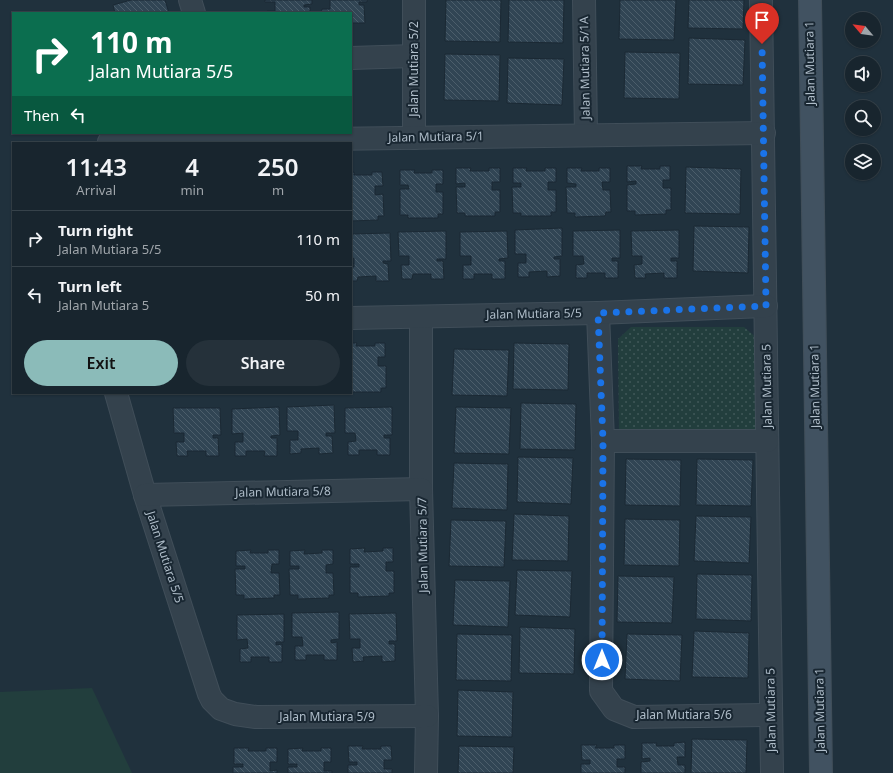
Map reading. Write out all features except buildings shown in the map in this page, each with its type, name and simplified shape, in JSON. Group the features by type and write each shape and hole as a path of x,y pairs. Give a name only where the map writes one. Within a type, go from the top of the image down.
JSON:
{"street":[{"path":"190,0 194,12"},
{"name":"Jalan Mutiara 5/2","path":"414,0 414,138"},
{"name":"Jalan Mutiara 5/1A","path":"584,0 586,135"},
{"name":"Jalan Mutiara 5","path":"761,0 772,773"},
{"name":"Jalan Mutiara 1","path":"810,0 821,773"},
{"path":"352,58 414,56"},
{"name":"Jalan Mutiara 5/1","path":"109,142 231,137 414,138 764,133"},
{"name":"Jalan Mutiara 5/5","path":"352,318 598,313 766,306"},
{"name":"Jalan Mutiara 5/6","path":"598,313 603,441 601,691 614,709 634,717 770,715"},
{"name":"Jalan Mutiara 5/7","path":"421,317 421,489 426,773"},
{"name":"Jalan Mutiara 5/5","path":"116,394 145,495 209,694 216,705 228,712"},
{"path":"603,441 767,441"},
{"name":"Jalan Mutiara 5/8","path":"145,495 421,489"},
{"name":"Jalan Mutiara 5/9","path":"228,712 256,717 426,716"}],"green space":[{"path":"631,327 744,327 758,339 757,430 619,432 618,339"},
{"path":"92,688 132,773 0,773 0,692"}],"route":[{"path":"602,660 603,441 598,313 766,306 762,44"}]}
